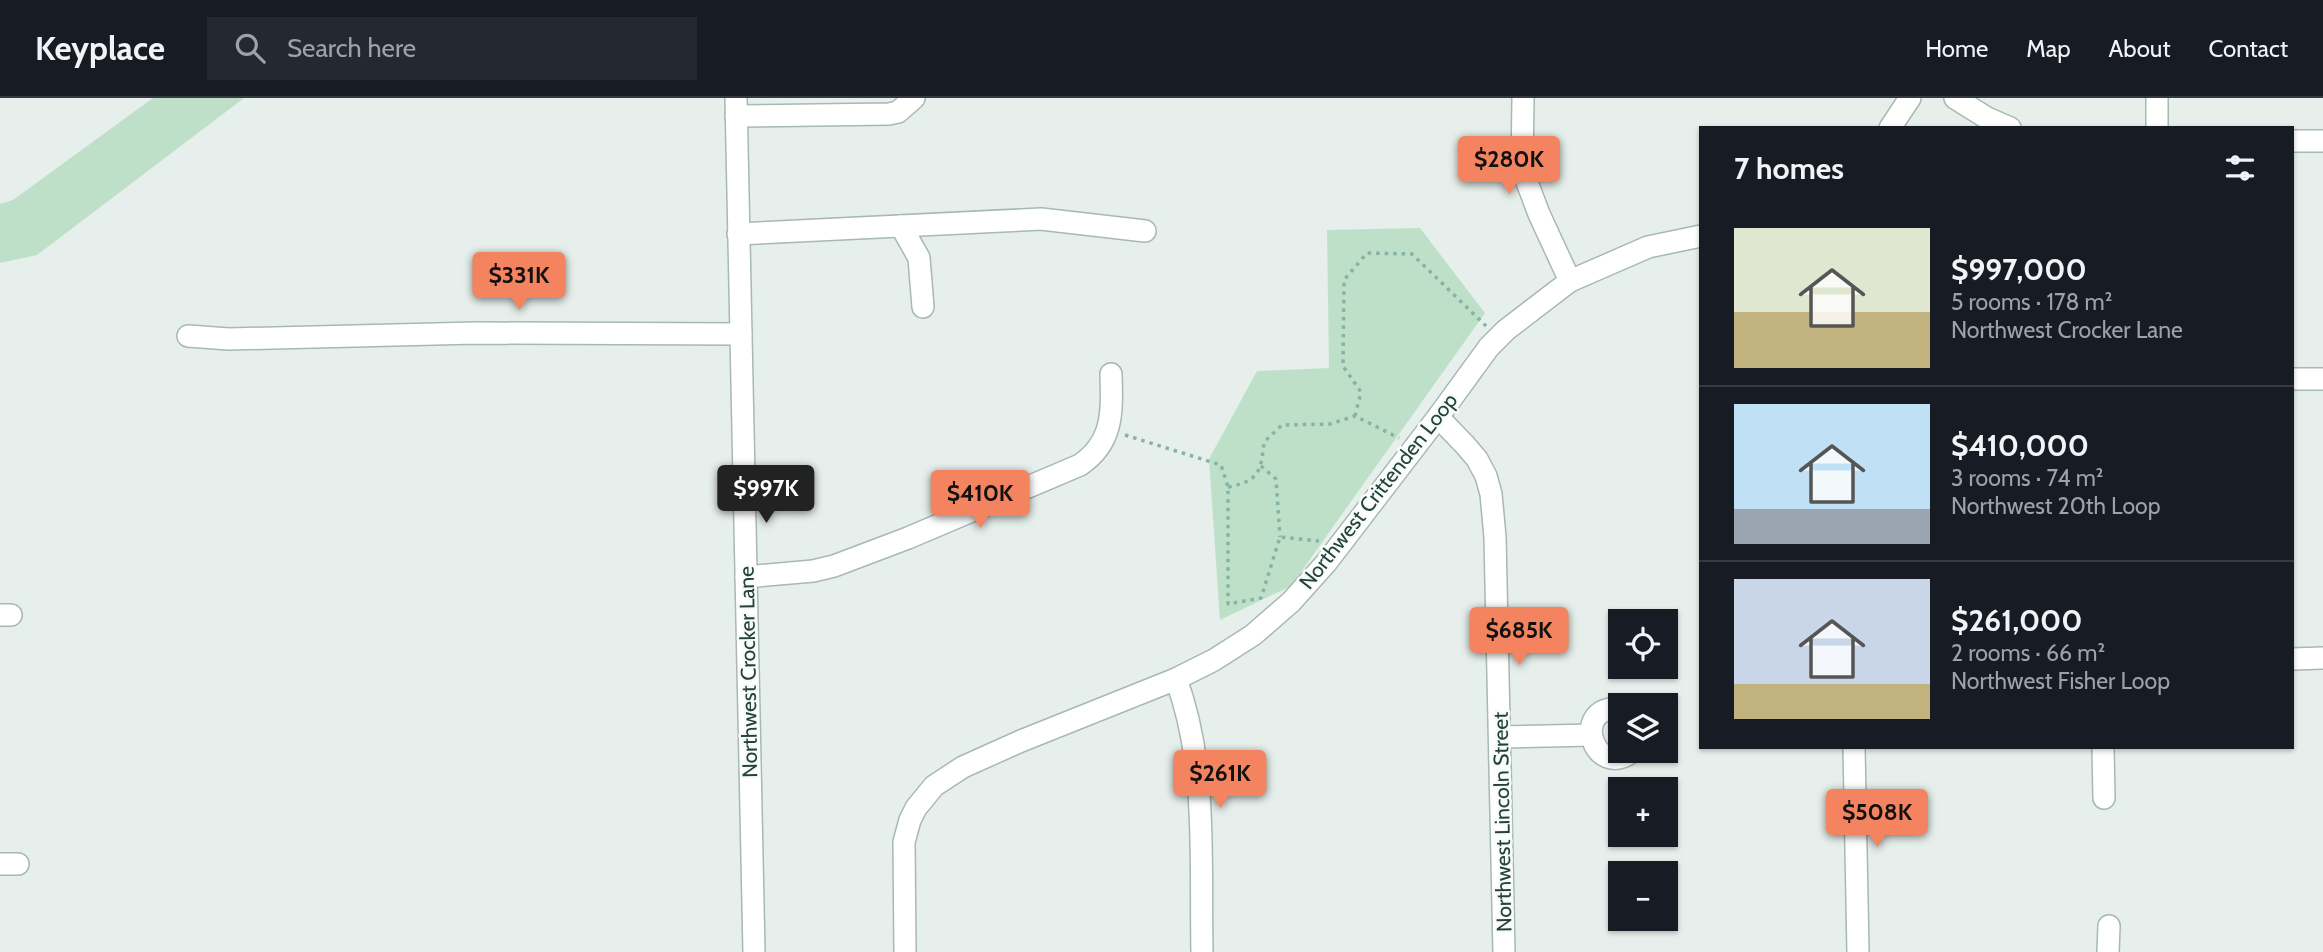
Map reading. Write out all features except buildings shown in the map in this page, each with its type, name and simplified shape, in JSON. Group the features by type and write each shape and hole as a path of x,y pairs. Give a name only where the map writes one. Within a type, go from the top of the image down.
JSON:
{"street":[{"path":"736,107 889,114 898,113 914,98"},
{"path":"1523,98 1522,169 1539,214 1570,281"},
{"path":"1891,126 1910,98"},
{"path":"1955,98 2005,126"},
{"path":"2157,98 2157,126"},
{"name":"Northwest Crocker Lane","path":"736,107 754,952"},
{"path":"2294,141 2323,141"},
{"path":"738,234 1041,219 1144,231"},
{"path":"901,226 919,258 923,307"},
{"name":"Northwest Crittenden Loop","path":"905,952 904,842 910,820 933,786 963,767 1021,741 1176,679 1214,660 1253,635 1273,620 1310,583 1497,338 1570,281 1648,247 1699,236"},
{"path":"188,336 229,339 475,333 741,334"},
{"path":"746,577 813,571 834,566 908,538 1080,465 1098,449 1107,429 1112,408 1111,374"},
{"path":"2294,379 2323,379"},
{"name":"Northwest Lincoln Street","path":"1438,417 1477,459 1491,494 1495,537 1504,952"},
{"path":"2294,659 2323,658"},
{"path":"1176,679 1188,716 1196,755 1202,952"},
{"path":"1608,710 1600,713 1591,727 1593,743 1608,756"},
{"path":"1500,737 1591,735"},
{"path":"1854,749 1858,952"},
{"path":"2103,749 2104,798"},
{"path":"2108,952 2109,926"}],"path":[{"path":"1355,416 1361,392 1343,366 1344,280 1367,253 1412,254 1497,338"},
{"path":"1228,487 1248,483 1261,466 1264,442 1282,425 1330,424 1355,416 1414,446"},
{"path":"1107,429 1222,465 1228,487 1228,604 1261,598 1280,537 1276,479 1261,466"},
{"path":"1280,537 1324,541 1336,549"}],"green space":[{"path":"153,98 244,98 37,255 0,263 0,204 13,200"},
{"path":"1420,228 1485,313 1291,586 1220,620 1209,459 1257,371 1329,368 1327,230"}]}
